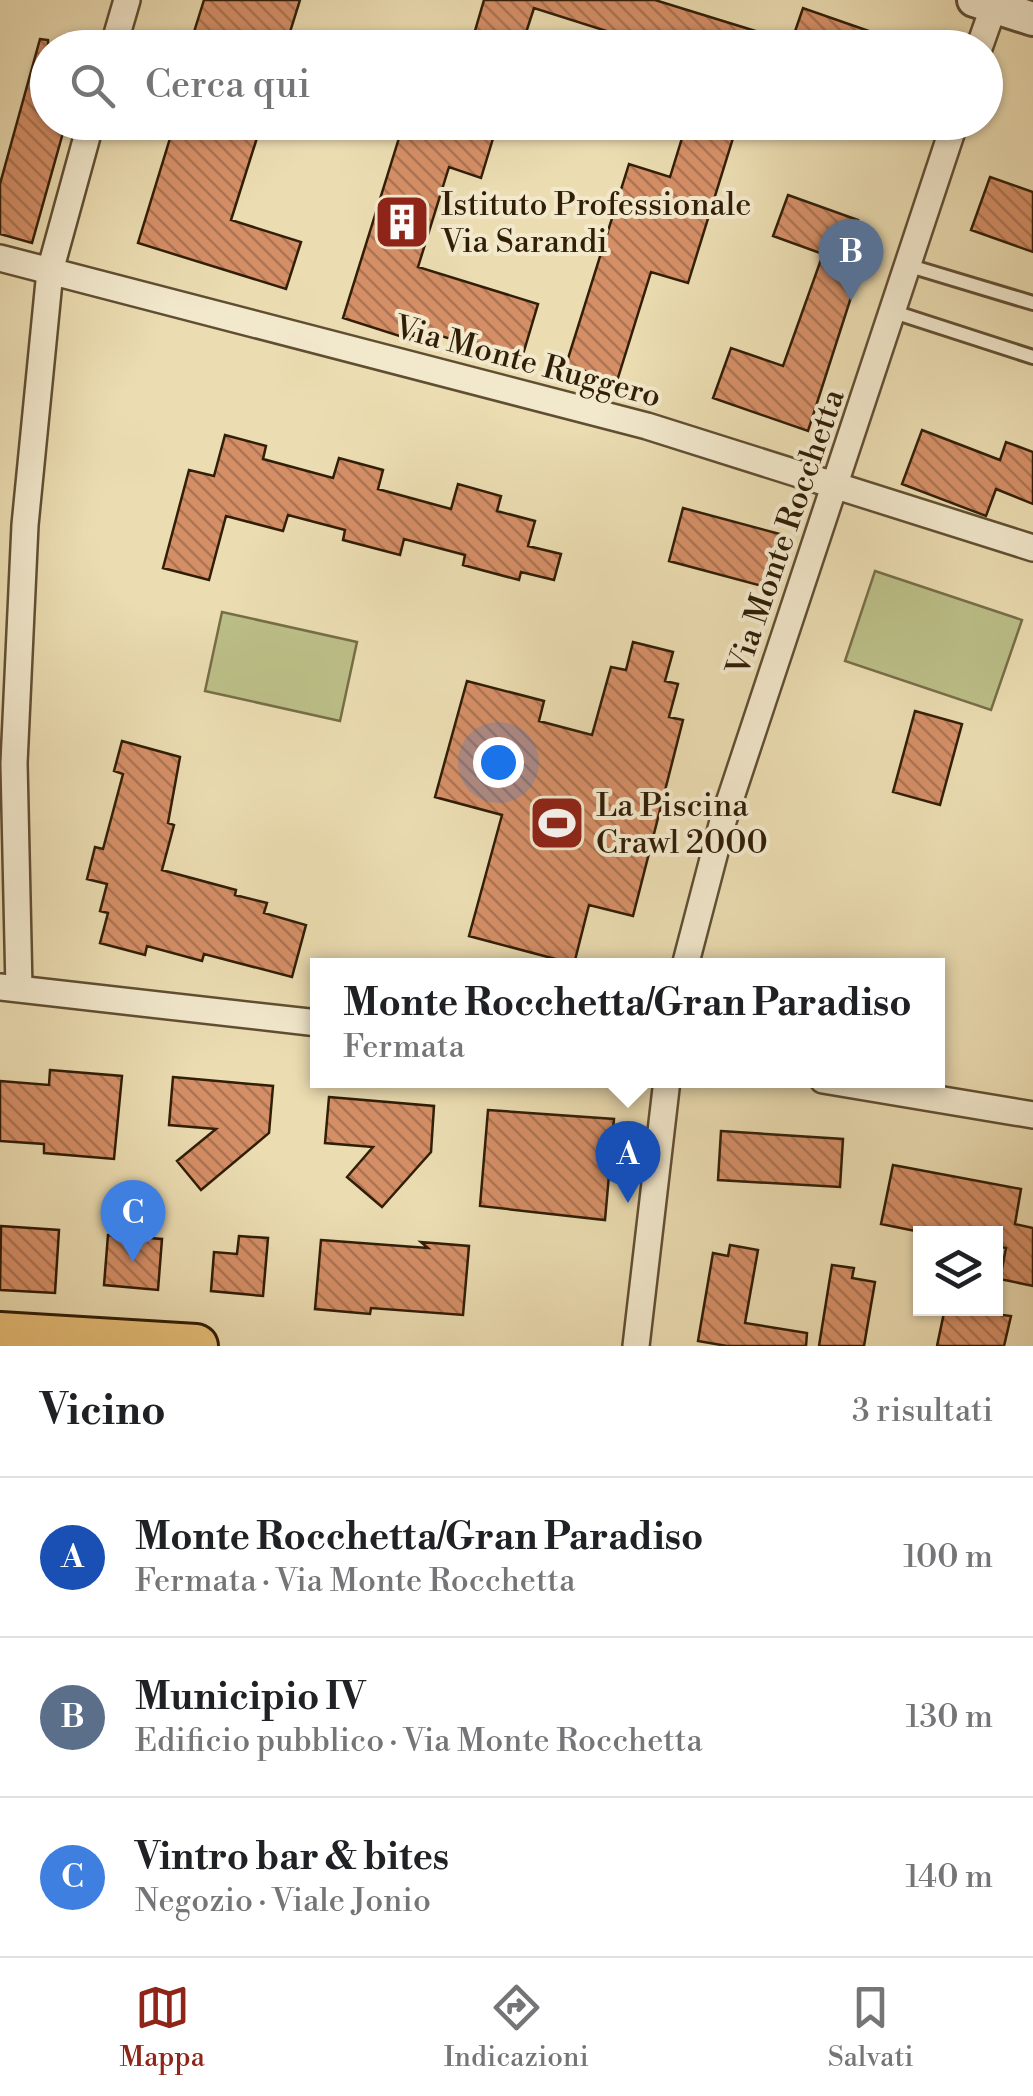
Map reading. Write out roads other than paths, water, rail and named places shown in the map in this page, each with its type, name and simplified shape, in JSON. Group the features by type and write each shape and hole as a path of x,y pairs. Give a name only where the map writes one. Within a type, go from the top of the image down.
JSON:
{"main road":[{"path":"0,1334 196,1346"}],"street":[{"path":"118,30 127,0"},
{"path":"983,30 988,2 1033,19"},
{"path":"86,140 50,270 19,638 9,988 310,1022"},
{"name":"Via Monte Rocchetta","path":"688,958 705,877 949,140"},
{"name":"Via Monte Ruggero","path":"0,258 647,426 1033,548"},
{"path":"636,1346 666,1088"},
{"path":"871,1088 1033,1115"}],"lane":[{"path":"910,266 1033,303"},
{"path":"894,312 1033,357"}],"place":[{"name":"Istituto Professionale Via Sarandi","path":"402,222"},
{"name":"Municipio IV","path":"851,301"},
{"name":"La Piscina Crawl 2000","path":"557,823"},
{"name":"Monte Rocchetta/Gran Paradiso","path":"628,1203"},
{"name":"Vintro bar & bites","path":"133,1262"}]}
